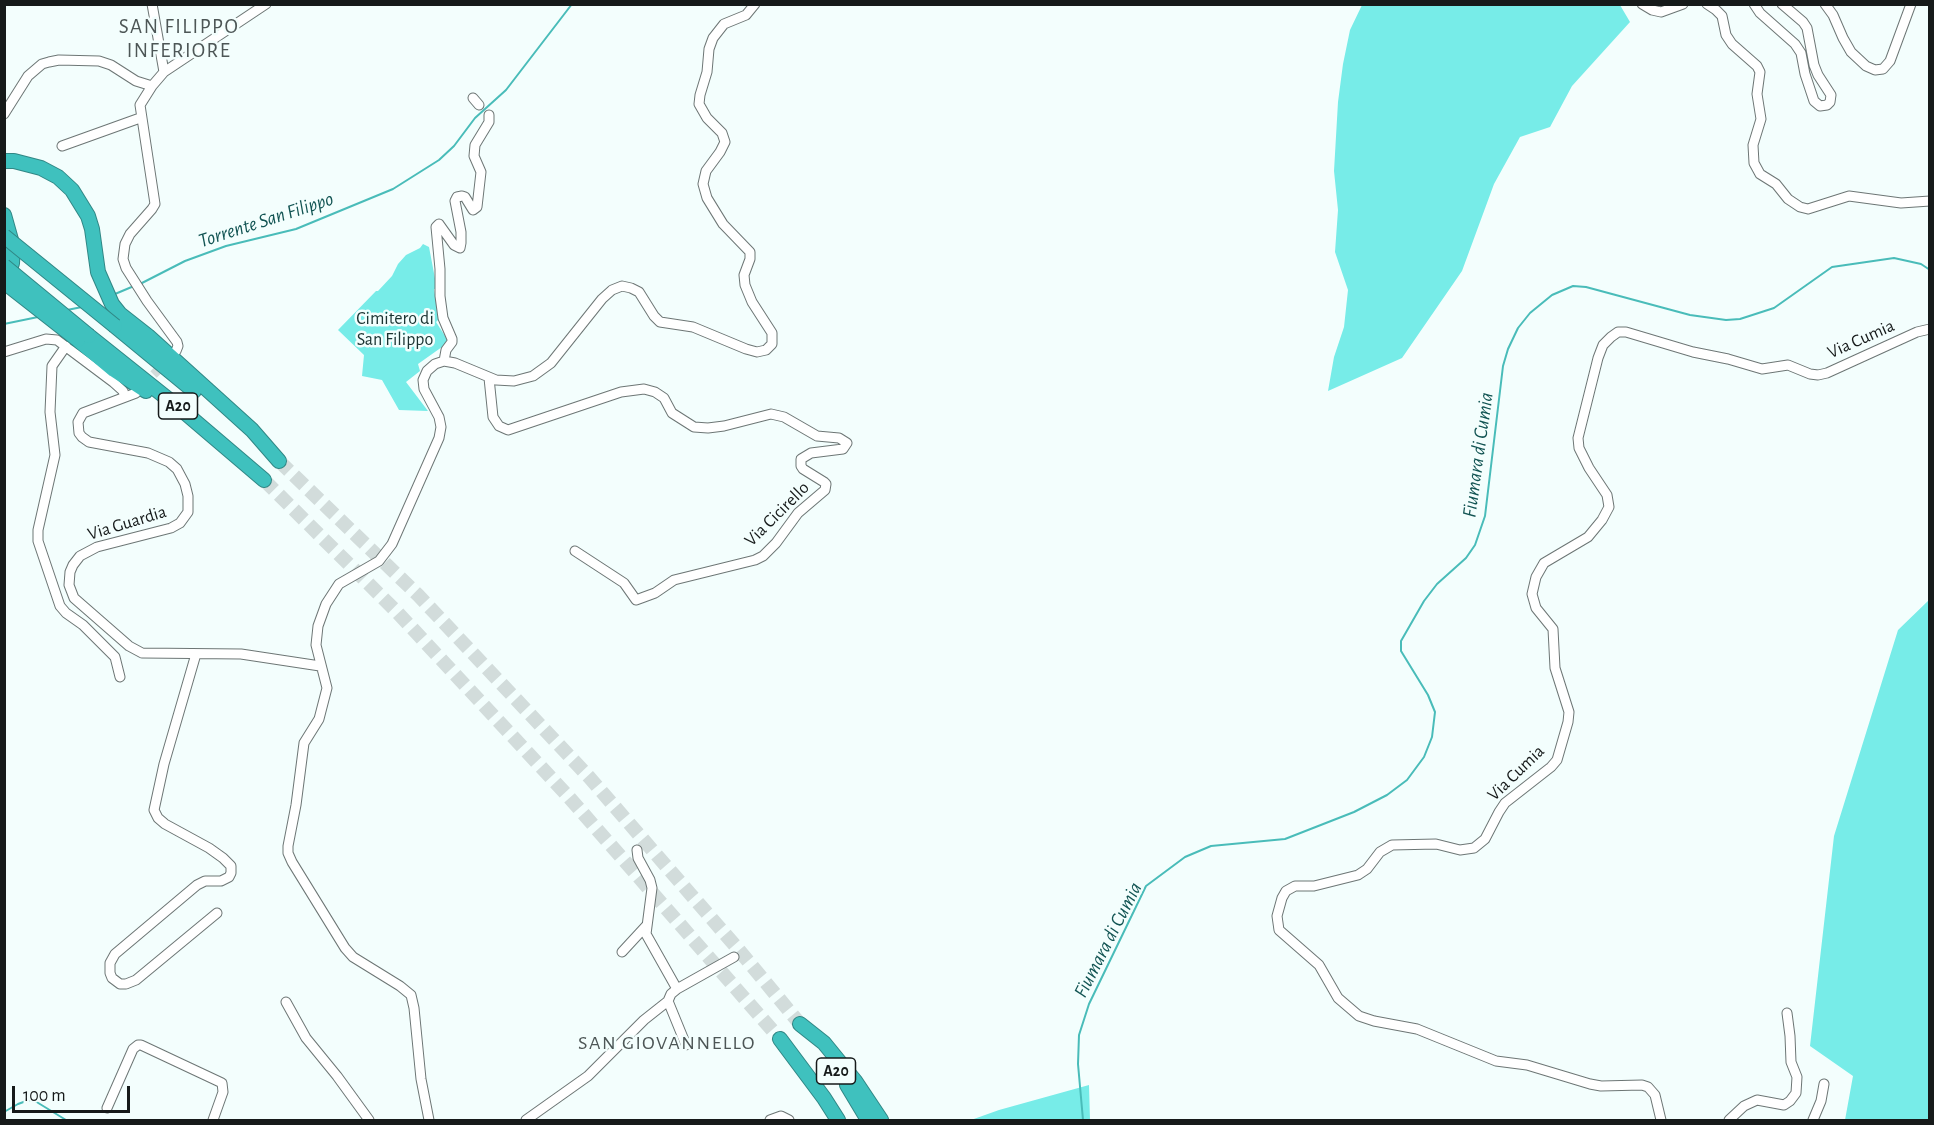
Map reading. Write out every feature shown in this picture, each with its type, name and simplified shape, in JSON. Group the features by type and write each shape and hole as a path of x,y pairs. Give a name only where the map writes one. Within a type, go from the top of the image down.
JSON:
{"highway":[{"path":"4,161 30,164 47,170 62,180 75,194 86,210 98,272 117,320"},
{"path":"4,215 11,237 13,255 10,271 4,282 114,370 153,396 209,441 246,463 264,480"},
{"name":"A20","path":"4,236 117,320 279,461"},
{"path":"4,266 77,341"},
{"name":"A20","path":"868,1120 848,1086 800,1024 824,1043 855,1081 881,1120"},
{"name":"A20","path":"780,1040 838,1120"}],"street":[{"path":"152,4 164,72"},
{"path":"176,351 177,342 126,268 123,254 128,239 155,204 140,118 140,105 164,72 266,4"},
{"path":"429,1120 421,1079 411,995 349,954 288,853 304,743 319,719 326,693 326,683 315,638 326,604 334,590 344,581 379,561 388,551 435,447 440,432 439,417 424,388 423,380 430,367 444,361 455,363 496,380 514,381 539,373 555,358 602,299 612,290 622,286 639,292 660,322 693,327 752,351 762,352 772,344 772,333 752,302 745,285 744,275 750,252 726,228 707,198 703,184 706,171 720,152 724,142 722,133 707,118 699,104 713,38 728,21 746,15 755,4"},
{"path":"1642,4 1661,12 1683,4"},
{"path":"1707,4 1722,16 1726,35 1732,44 1759,69 1757,98 1761,119 1753,145 1754,163 1758,171 1776,184 1788,199 1808,209 1849,196 1901,203 1929,201"},
{"path":"1754,4 1760,13 1792,40 1798,48 1811,93 1817,104 1823,106 1830,102 1831,94 1818,75 1812,58 1807,28 1782,4"},
{"path":"1825,4 1851,52 1866,66 1875,70 1883,69 1890,61 1911,4"},
{"path":"4,114 28,76 42,64 59,60 99,61 111,65 136,81 152,86"},
{"path":"444,361 444,354 453,339 443,318 436,226 439,224 454,245 459,248 461,232 455,201 462,196 473,210 477,207 481,172 474,156 475,145 489,122 489,115"},
{"path":"62,146 140,118"},
{"name":"Via Cumia","path":"1660,1120 1655,1095 1642,1084 1601,1086 1590,1084 1527,1065 1496,1061 1417,1029 1359,1016 1338,998 1319,965 1279,930 1277,916 1281,898 1286,891 1295,886 1314,886 1353,877 1367,869 1380,852 1392,845 1436,844 1460,850 1474,848 1485,839 1505,803 1557,760 1569,712 1556,675 1552,629 1534,604 1532,594 1536,577 1544,563 1588,537 1609,507 1608,495 1589,468 1579,448 1578,438 1598,358 1603,345 1611,337 1618,332 1631,333 1693,352 1762,369 1788,365 1818,375 1917,332 1929,329"},
{"path":"4,352 46,339 77,341 123,391 125,397"},
{"path":"77,341 55,359 52,366 50,412 56,455 38,530 38,540 60,606 115,657 120,677"},
{"name":"Via Cicirello","path":"489,378 493,417 499,426 508,430 621,392 644,389 664,398 672,413 694,427 724,426 771,414 784,417 817,436 839,438 847,443 843,449 811,453 801,459 803,469 824,482 825,490 795,516 767,552 751,562 674,580 656,593 636,600 624,583 575,552"},
{"name":"Via Guardia","path":"136,393 83,413 78,422 80,435 85,440 140,451 169,462 177,469 185,484 189,504 188,512 180,523 171,528 86,552 73,565 70,572 69,585 72,595 78,603 134,649 147,654 241,654 320,666"},
{"path":"115,657 134,649"},
{"path":"196,654 164,764 154,810 165,824 223,858 231,866 231,873 229,877 221,881 205,881 197,885 115,954 109,969 112,978 120,984 136,980 217,913"},
{"path":"637,850 638,858 652,888 646,926 648,940 677,989"},
{"path":"622,952 646,926"},
{"path":"526,1120 588,1076 677,989 734,957"},
{"path":"668,1000 686,1045"},
{"path":"285,1002 306,1038 369,1120"},
{"path":"1729,1120 1744,1106 1757,1101 1784,1105 1796,1093 1797,1077 1791,1062 1787,1013"},
{"path":"107,1107 133,1049 141,1045 222,1083 223,1092 213,1120"},
{"path":"1813,1120 1821,1101 1824,1084"},
{"path":"770,1120 781,1116 789,1120"}],"green space":[{"path":"1362,5 1620,5 1630,22 1572,86 1550,127 1520,137 1494,184 1462,271 1402,358 1328,391 1334,357 1344,327 1348,290 1335,252 1338,210 1334,171 1338,102 1350,30"},
{"name":"Cimitero di San Filippo","path":"423,244 429,247 437,289 434,289 439,319 436,322 449,342 418,364 420,371 406,382 428,411 399,410 382,380 362,376 364,355 338,330 392,276 406,255"},
{"path":"1929,600 1929,1120 1845,1120 1853,1076 1810,1046 1834,836 1898,630"},
{"path":"1089,1085 1090,1120 971,1120 999,1110"}],"waterway":[{"name":"Torrente San Filippo","path":"140,284 185,261 226,246 296,229 393,189 439,160 454,146 475,118 506,90 572,4"},
{"name":"Fiumara di Cumia","path":"1083,1120 1078,1064 1079,1035 1089,1004 1146,886 1185,857 1211,846 1285,839 1354,812 1387,795 1407,780 1424,757 1432,737 1435,712 1428,695 1401,651 1401,641 1424,601 1437,584 1466,558 1475,545 1485,516 1503,366 1518,328 1530,313 1552,295 1573,286 1586,287 1690,315 1726,320 1740,319 1774,308 1832,267 1894,258 1921,264 1930,270"},
{"name":"Torrente San Filippo","path":"115,294 134,286"},
{"name":"Torrente San Filippo","path":"67,310 82,307"},
{"name":"Torrente San Filippo","path":"4,324 38,317"},
{"path":"4,1112 29,1100 35,1101 66,1120"}],"tunnel":[{"path":"144,384 166,362"},
{"path":"279,461 418,595 589,777 800,1024"},
{"path":"264,480 398,613 567,795 780,1039"}],"district":[{"name":"SAN FILIPPO INFERIORE","path":"179,39"},
{"name":"SAN GIOVANNELLO","path":"667,1043"}]}
